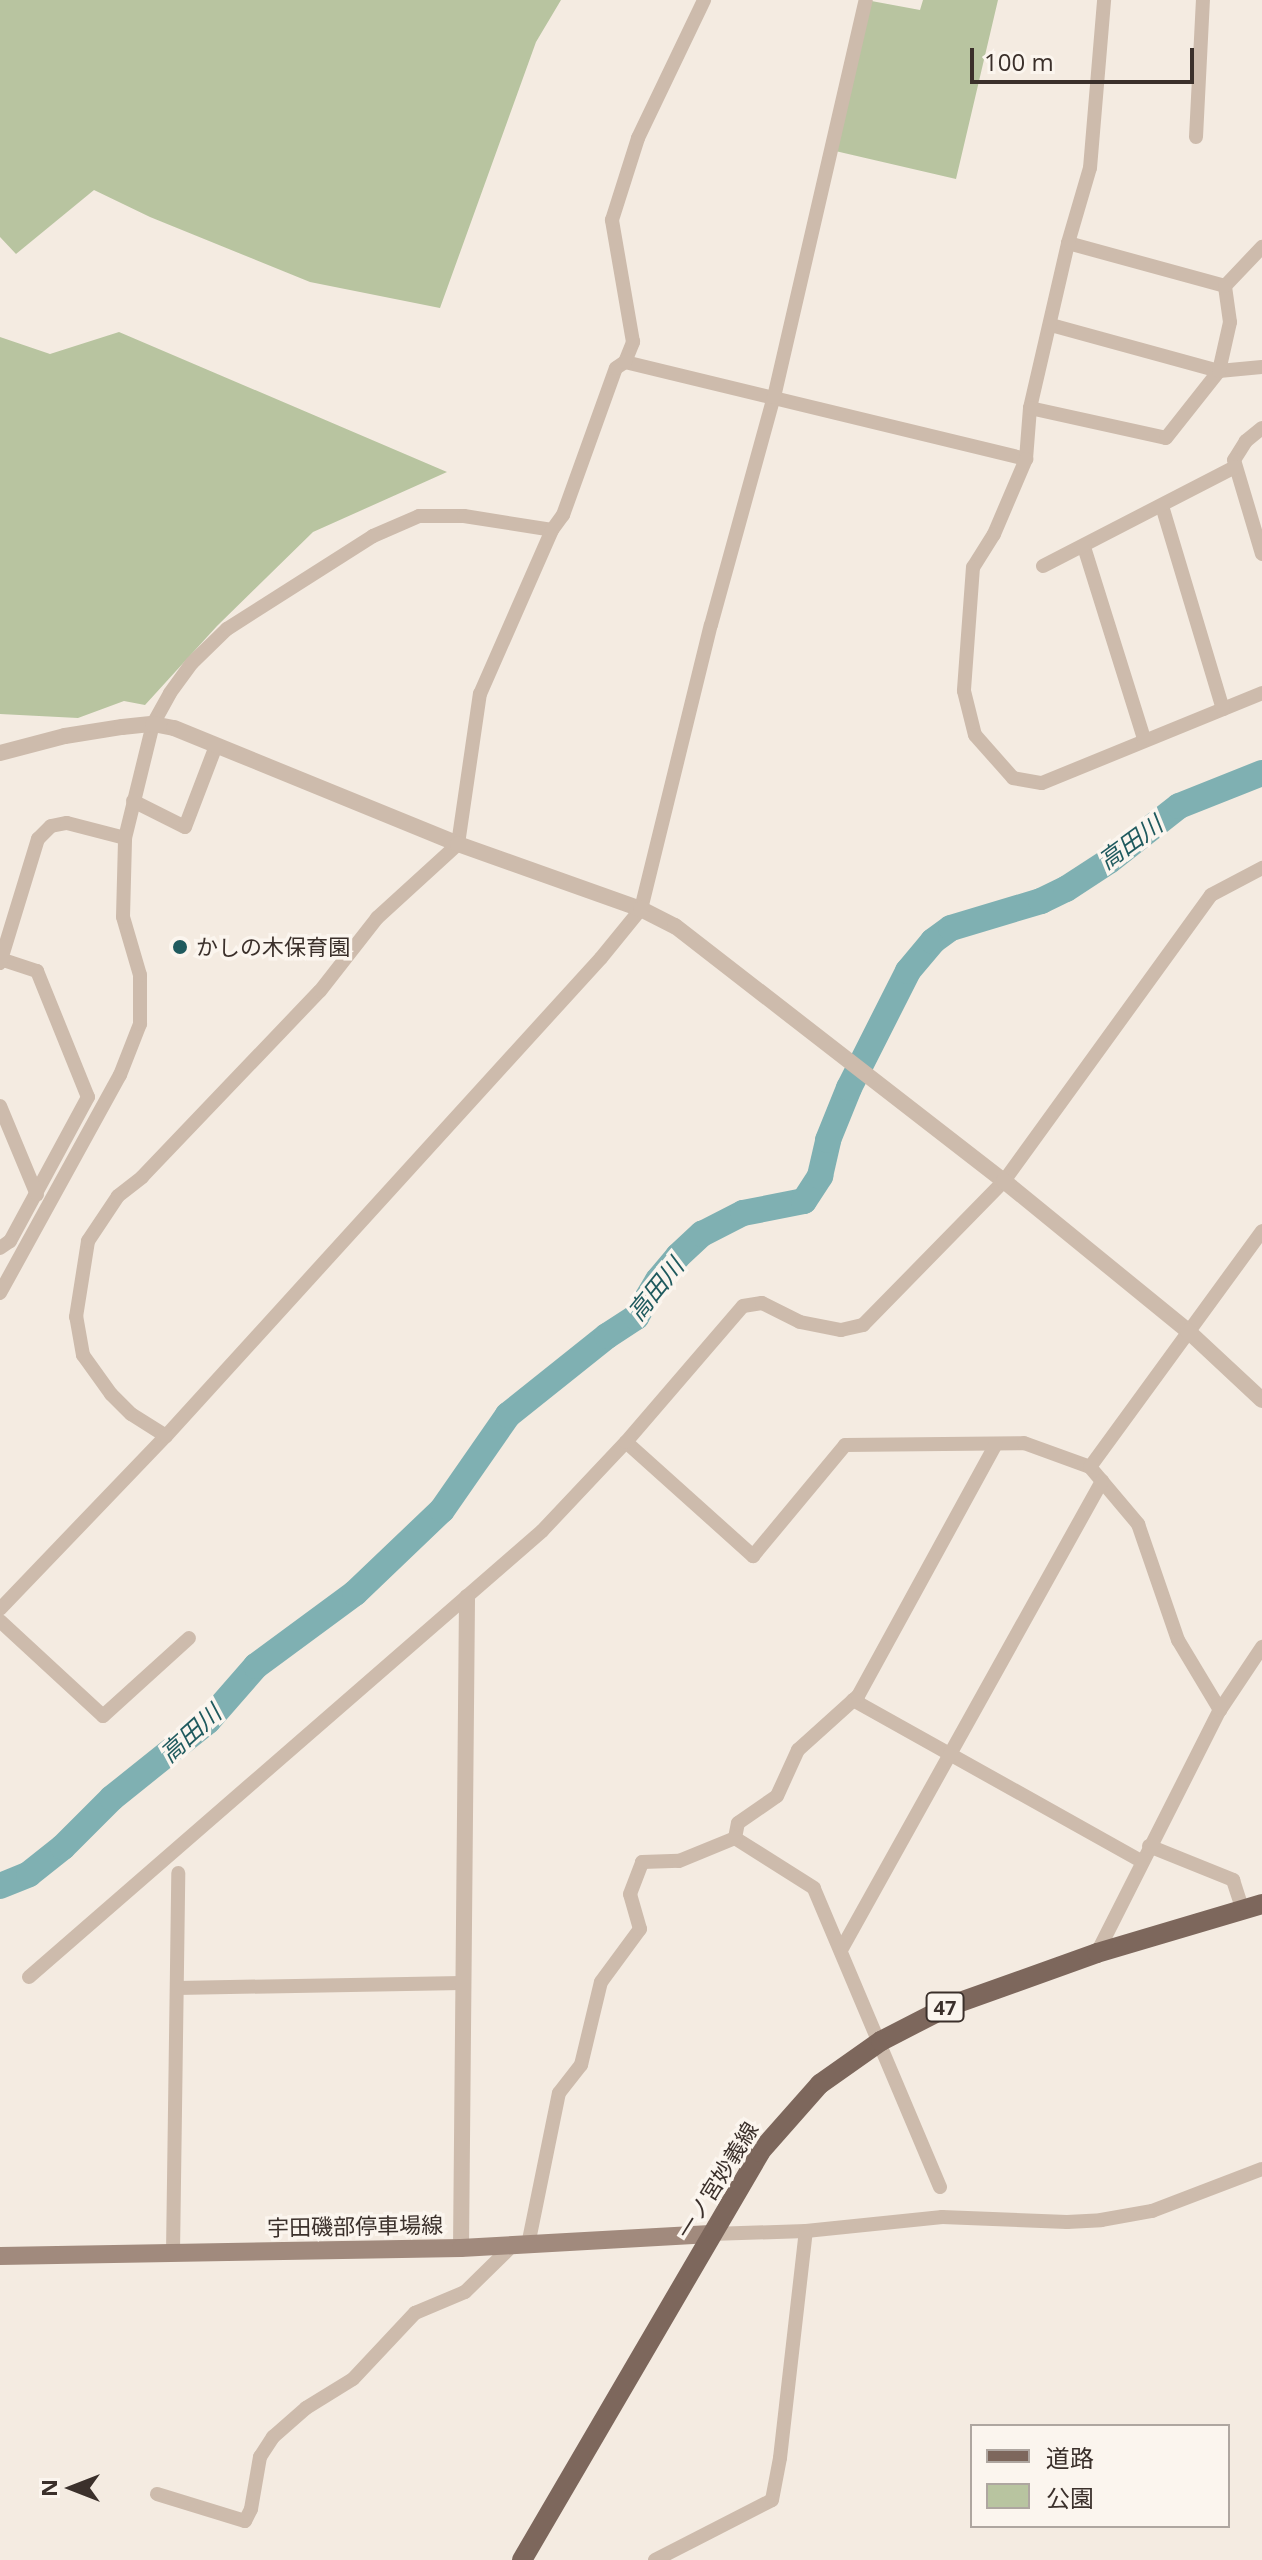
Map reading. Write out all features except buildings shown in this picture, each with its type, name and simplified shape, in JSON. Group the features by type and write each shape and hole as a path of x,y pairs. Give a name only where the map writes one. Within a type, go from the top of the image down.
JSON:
{"main road":[{"name":"一ノ宮妙義線","path":"522,2560 760,2152 820,2084 881,2041 949,2006 1097,1953 1253,1907"},
{"name":"宇田磯部停車場線","path":"0,2256 461,2248 711,2234"}],"street":[{"path":"166,1436 131,1414 111,1394 83,1355 76,1317 88,1241 118,1196 142,1177 320,991 377,918 458,844 480,694 552,530 563,515 616,368 625,362 633,342 612,220 638,138 704,0"},
{"path":"0,1609 166,1436 641,909 711,625 774,397 866,0"},
{"path":"1104,0 1090,168 1068,243 1030,408 1026,459 994,534 973,567 964,691 975,735 1013,778 1042,783 1144,738 1262,693"},
{"path":"1196,137 1203,0"},
{"path":"1068,243 1225,286"},
{"path":"1225,286 1262,247"},
{"path":"1030,408 1166,438 1219,371 1230,322 1225,286"},
{"path":"1051,325 1219,371 1262,367"},
{"path":"625,362 1026,459"},
{"path":"1262,428 1237,453 1235,467 1262,554"},
{"path":"1043,566 1235,467"},
{"path":"1162,506 1223,709"},
{"path":"0,1293 120,1075 140,1024 140,975 123,917 125,838 153,724 192,663 227,629 373,536 419,516 464,516 552,530"},
{"path":"1084,547 1144,738"},
{"path":"0,753 65,736 153,724 174,728 458,844 641,909 675,926 1004,1181 1188,1331 1262,1400"},
{"path":"133,801 185,827 216,746"},
{"path":"0,1248 10,1241 37,1195 88,1097 37,971 0,960 38,839 51,826 67,823 125,838"},
{"path":"29,1977 542,1531 626,1442 743,1306 762,1303 800,1322 841,1330 863,1325 1004,1181 1211,895 1262,868"},
{"path":"0,1106 37,1195"},
{"path":"1090,1467 1262,1231"},
{"path":"626,1442 753,1556 845,1445 1024,1443 1090,1467 1138,1524 1178,1640 1220,1710"},
{"path":"735,1838 738,1823 777,1796 798,1750 853,1700 996,1444"},
{"path":"841,1950 1102,1481"},
{"path":"461,2248 467,1597"},
{"path":"0,1621 103,1716 189,1638"},
{"path":"1097,1953 1220,1710 1262,1647"},
{"path":"853,1700 1141,1861"},
{"path":"735,1838 814,1888 940,2187"},
{"path":"157,2494 245,2521 251,2509 260,2457 273,2437 306,2408 353,2379 415,2313 465,2292 521,2245 559,2093 581,2065 601,1982 640,1929 630,1894 642,1862 679,1861 735,1838"},
{"path":"1149,1846 1233,1880 1253,1907"},
{"path":"173,2253 178,1873"},
{"path":"177,1988 462,1983"},
{"path":"711,2234 806,2231 942,2217 1067,2222 1101,2220 1152,2211 1262,2169"},
{"path":"655,2560 772,2500 780,2458 806,2231"}],"green space":[{"path":"0,0 561,0 536,42 440,308 310,282 150,217 94,190 16,254 0,237"},
{"path":"866,0 920,10 923,0 998,0 956,179 831,150"},
{"path":"119,332 447,472 313,532 217,626 145,705 124,701 78,718 0,714 0,337 50,354"}],"waterway":[{"name":"高田川","path":"0,1886 29,1874 63,1847 112,1798 208,1721 256,1666 355,1593 442,1510 508,1415 607,1336 636,1317 658,1280 702,1234 743,1213 804,1201 820,1176 828,1140 849,1088 908,971 933,941 951,928 1041,901 1066,889 1109,861 1179,806 1262,773"}],"place":[{"name":"かしの木保育園","path":"180,947"}]}
